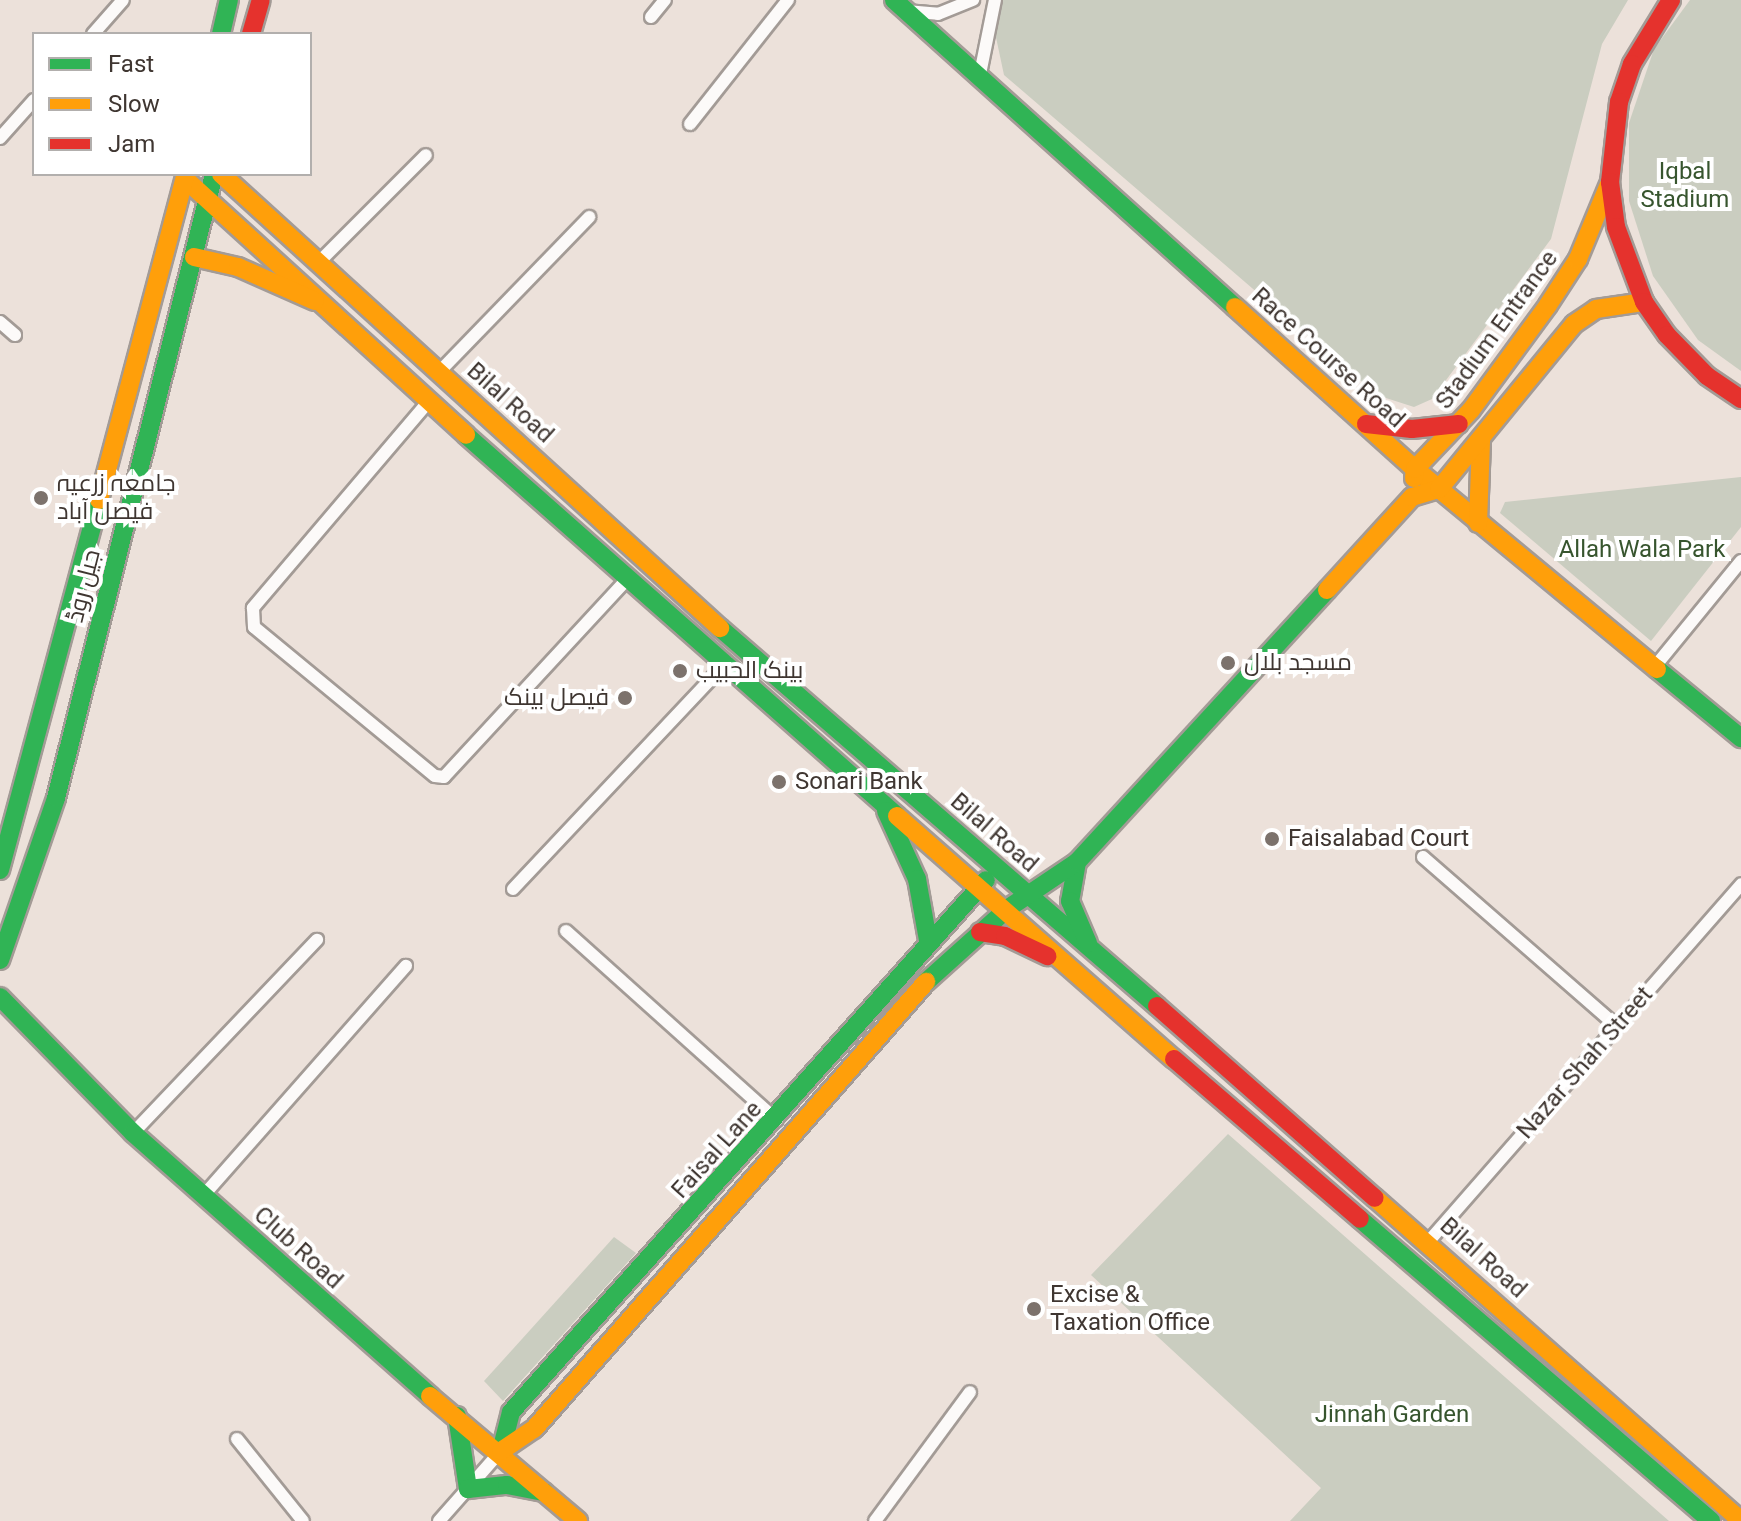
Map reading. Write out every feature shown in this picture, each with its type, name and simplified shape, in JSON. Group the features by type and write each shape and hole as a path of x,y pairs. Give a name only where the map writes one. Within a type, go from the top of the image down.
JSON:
{"main road":[{"path":"221,32 229,0"},
{"path":"252,32 261,0"},
{"path":"1671,0 1632,64 1619,102 1610,182 1616,227 1644,302 1686,356 1741,399"},
{"name":"Race Course Road","path":"900,5 1415,469 1478,523 1657,664 1741,738"},
{"name":"Bilal Road","path":"185,176 207,203 315,301 1007,909 1073,972 1711,1521"},
{"name":"جیل روڈ","path":"0,870 185,176"},
{"name":"جیل روڈ","path":"0,960 56,798 214,176"},
{"name":"Bilal Road","path":"223,176 782,685 1000,867 1095,956 1429,1241 1741,1521"},
{"name":"Stadium Entrance","path":"1415,469 1459,424 1578,259 1610,182"},
{"path":"194,257 238,267 315,301"},
{"path":"1415,469 1412,497 1439,489 1585,314 1644,302"},
{"path":"1366,424 1412,429 1459,424"},
{"path":"1478,523 1481,440"},
{"name":"Faisal Lane","path":"501,1451 534,1429 934,972 1007,909 1077,862 1412,497"},
{"path":"880,800 917,879 928,940"},
{"path":"1077,862 1070,901 1095,956"},
{"name":"Faisal Lane","path":"501,1451 511,1412 777,1120 928,940 1000,867"},
{"path":"980,932 1034,949 1073,972"},
{"name":"Club Road","path":"0,997 133,1133 578,1521"},
{"path":"457,1416 468,1489 507,1485 546,1492"}],"street":[{"path":"95,32 123,0"},
{"path":"651,17 665,0"},
{"path":"690,124 788,0"},
{"path":"900,5 938,14 973,0"},
{"path":"979,79 995,0"},
{"path":"0,138 32,102"},
{"path":"319,262 426,155"},
{"path":"439,372 589,217"},
{"path":"0,322 15,335"},
{"path":"429,401 253,608 254,627 435,776 444,777 629,577"},
{"path":"1657,664 1741,561"},
{"path":"513,889 727,662"},
{"path":"1423,857 1617,1026"},
{"name":"Nazar Shah Street","path":"1429,1241 1741,884"},
{"path":"566,931 777,1120"},
{"path":"133,1133 317,940"},
{"path":"203,1196 406,966"},
{"path":"875,1521 970,1392"},
{"path":"237,1439 303,1521"},
{"name":"Faisal Lane","path":"439,1521 501,1451"}],"green space":[{"path":"1000,0 1628,0 1602,44 1551,239 1432,399 1414,407 1386,398 1358,379 1004,75 994,28"},
{"name":"Iqbal Stadium","path":"1690,0 1741,0 1741,371 1698,340 1653,276 1629,201 1629,123 1654,49"},
{"name":"Allah Wala Park","path":"1741,477 1741,527 1651,641 1500,513 1505,502"},
{"name":"Jinnah Garden","path":"1228,1134 1669,1521 1290,1521 1321,1488 1091,1275"},
{"path":"614,1237 636,1253 503,1401 484,1381"}],"traffic: fast":[{"path":"221,32 229,0"},
{"path":"894,0 1235,307"},
{"path":"0,960 56,798 213,176"},
{"path":"466,435 897,816"},
{"path":"0,870 99,500"},
{"path":"926,982 1007,909 1077,862 1327,590"},
{"path":"720,628 1157,1006"},
{"path":"1657,669 1741,738"},
{"path":"886,811 917,879 928,940"},
{"path":"1077,862 1070,901 1088,943"},
{"path":"501,1451 511,1412 986,880"},
{"path":"0,997 133,1133 430,1396"},
{"path":"1360,1219 1711,1521"},
{"path":"457,1416 468,1489 507,1485 544,1492"}],"traffic: slow":[{"path":"99,500 185,176"},
{"path":"223,176 720,628"},
{"path":"185,179 466,435"},
{"path":"1414,478 1415,469 1471,410 1548,305 1578,259 1610,182"},
{"path":"194,257 238,267 315,301"},
{"path":"1327,590 1412,497 1439,489 1574,324 1596,309 1644,302"},
{"path":"1235,307 1415,469 1657,669"},
{"path":"1478,523 1481,440"},
{"path":"897,816 1174,1059"},
{"path":"501,1451 534,1429 926,982"},
{"path":"1375,1198 1741,1521"},
{"path":"430,1396 578,1521"}],"traffic: jam":[{"path":"252,32 261,0"},
{"path":"1671,0 1632,64 1619,102 1610,182 1616,227 1644,302 1667,335 1707,376 1741,399"},
{"path":"1366,424 1412,429 1459,424"},
{"path":"980,932 1005,936 1047,956"},
{"path":"1157,1006 1375,1198"},
{"path":"1174,1059 1360,1219"}],"place":[{"name":"جامعہ زرعیہ فیصل آباد","path":"41,498"},
{"name":"مسجد بلال","path":"1228,663"},
{"name":"بينک الحبيب","path":"680,671"},
{"name":"فیصل بینک","path":"625,698"},
{"name":"Sonari Bank","path":"779,782"},
{"name":"Faisalabad Court","path":"1272,839"},
{"name":"Excise & Taxation Office","path":"1034,1309"}]}
